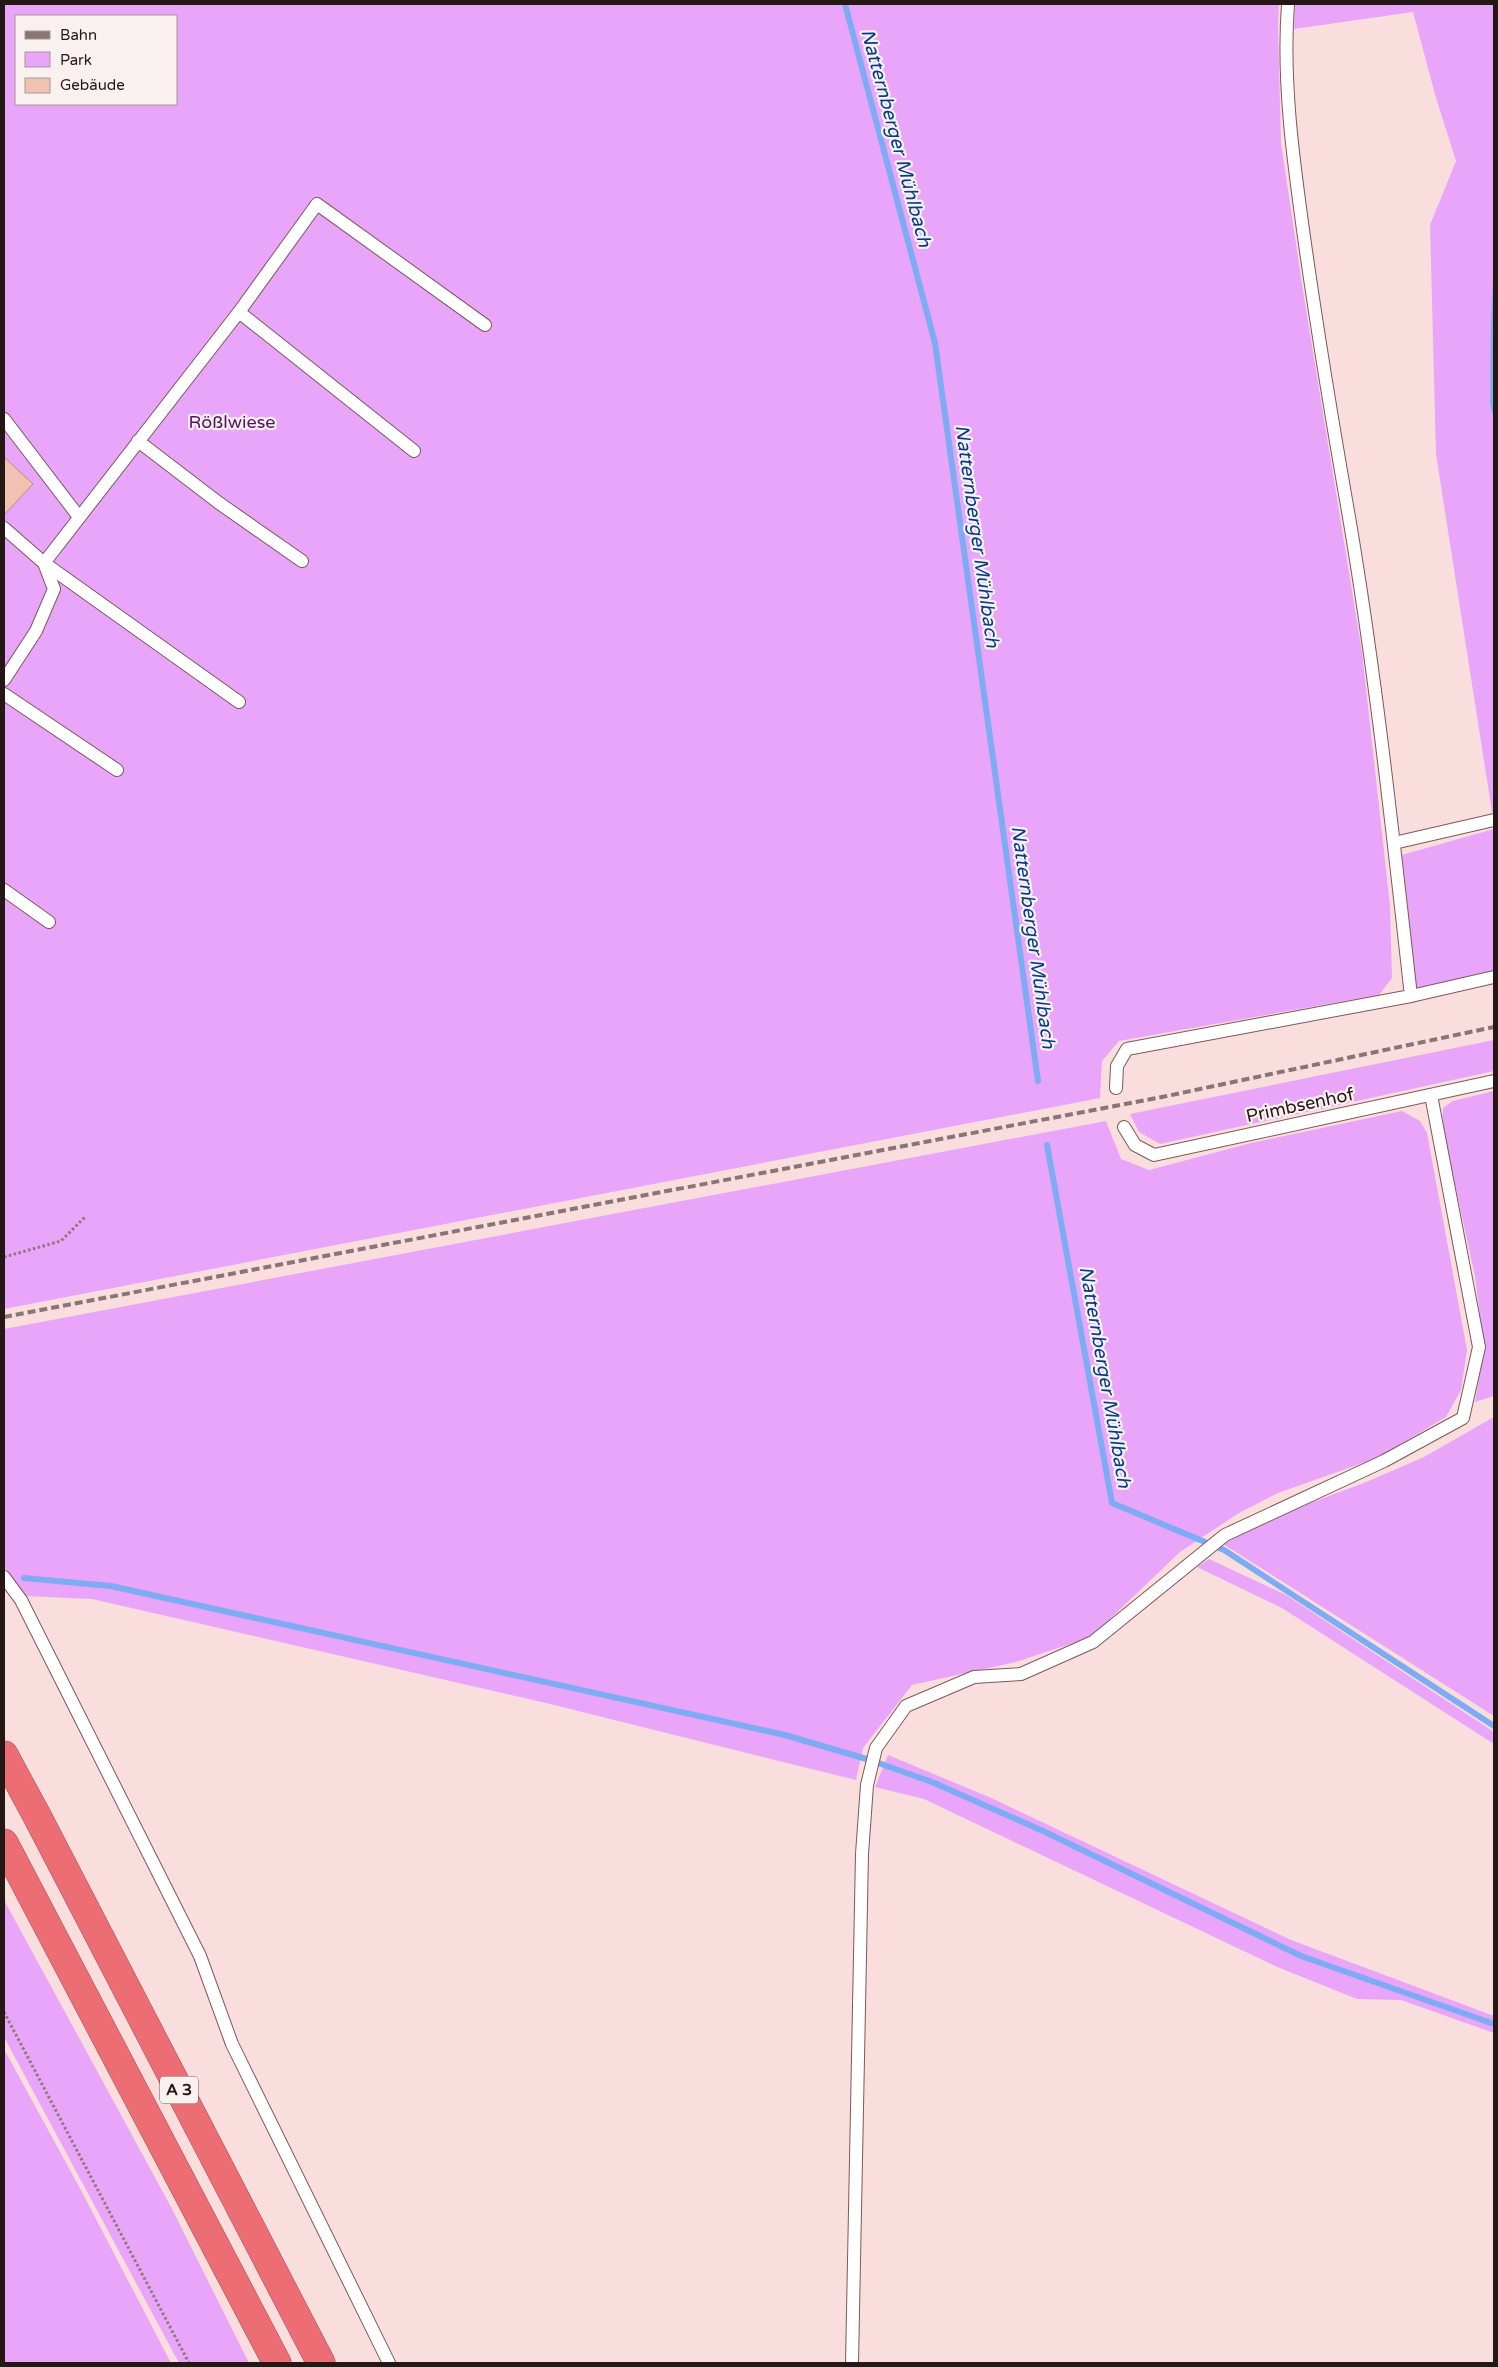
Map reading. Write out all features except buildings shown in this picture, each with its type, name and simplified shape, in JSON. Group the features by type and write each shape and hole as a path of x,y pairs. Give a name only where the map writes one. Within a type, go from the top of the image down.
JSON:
{"highway":[{"name":"A 3","path":"4,1755 38,1816 321,2363"},
{"name":"A 3","path":"4,1843 276,2363"}],"lane":[{"path":"1288,4 1286,70 1294,171 1319,345 1363,600 1394,843 1411,996"},
{"path":"44,563 239,312 318,204 485,325"},
{"path":"239,312 414,451"},
{"path":"4,419 79,517"},
{"path":"138,441 219,503 302,561"},
{"path":"4,528 44,563 239,702"},
{"path":"4,680 36,631 54,589 44,563"},
{"path":"4,694 117,770"},
{"path":"1394,843 1494,820"},
{"path":"4,890 49,922"},
{"path":"1116,1088 1117,1066 1127,1049 1411,996 1494,977"},
{"name":"Primbsenhof","path":"1124,1127 1135,1145 1154,1155 1494,1081"},
{"path":"852,2363 862,1854 867,1785 876,1748 906,1706 974,1677 1020,1674 1093,1642 1225,1535 1384,1461 1463,1418 1479,1347 1431,1095"},
{"path":"4,1577 21,1600 200,1956 232,2044 389,2363"}],"path":[{"path":"4,1258 61,1241 86,1216"},
{"path":"4,2012 189,2363"}],"green space":[{"name":"Rößlwiese","path":"4,4 1279,4 1281,143 1303,291 1362,652 1390,906 1392,978 1379,995 1119,1041 1102,1061 1100,1098 4,1309"},
{"path":"1295,4 1494,4 1494,257 1490,404 1494,421 1494,812 1492,812 1436,454 1430,225 1456,161 1436,98 1413,12 1294,29"},
{"path":"1494,829 1494,977 1411,996 1398,856"},
{"path":"1494,1040 1494,1071 1160,1144 1139,1132 1130,1114"},
{"path":"1494,1091 1494,1396 1475,1402 1483,1353 1482,1332 1475,1276 1442,1126 1443,1108 1453,1101"},
{"path":"1402,1111 1420,1121 1427,1133 1467,1350 1461,1390 1446,1417 1377,1458 1278,1493 1239,1513 1180,1552 1091,1637 1016,1662 912,1685 863,1748 856,1780 546,1703 92,1599 25,1596 4,1567 4,1329 1106,1121 1121,1159 1149,1170 1251,1143"},
{"path":"1494,1417 1494,1716 1223,1544 1283,1513 1364,1483 1424,1457"},
{"path":"1209,1559 1286,1595 1494,1732 1494,1744 1282,1608 1197,1567"},
{"path":"888,1755 989,1797 1291,1940 1494,2016 1494,2033 1401,2000 1357,1999 1275,1966 924,1799 875,1787"},
{"path":"4,1900 170,2205 249,2363 179,2363 4,2037"},
{"path":"4,2049 82,2192 171,2363 4,2363"}],"water":[{"path":"1494,257 1494,421 1490,404"}],"waterway":[{"name":"Natternberger Mühlbach","path":"845,4 935,343 1038,1081"},
{"name":"Natternberger Mühlbach","path":"1047,1145 1112,1503 1224,1550 1494,1726"},
{"path":"24,1578 111,1586 785,1735 870,1760 932,1782 1043,1831 1301,1956 1494,2024"}],"railway":[{"path":"4,1317 1162,1097 1494,1027"}]}
